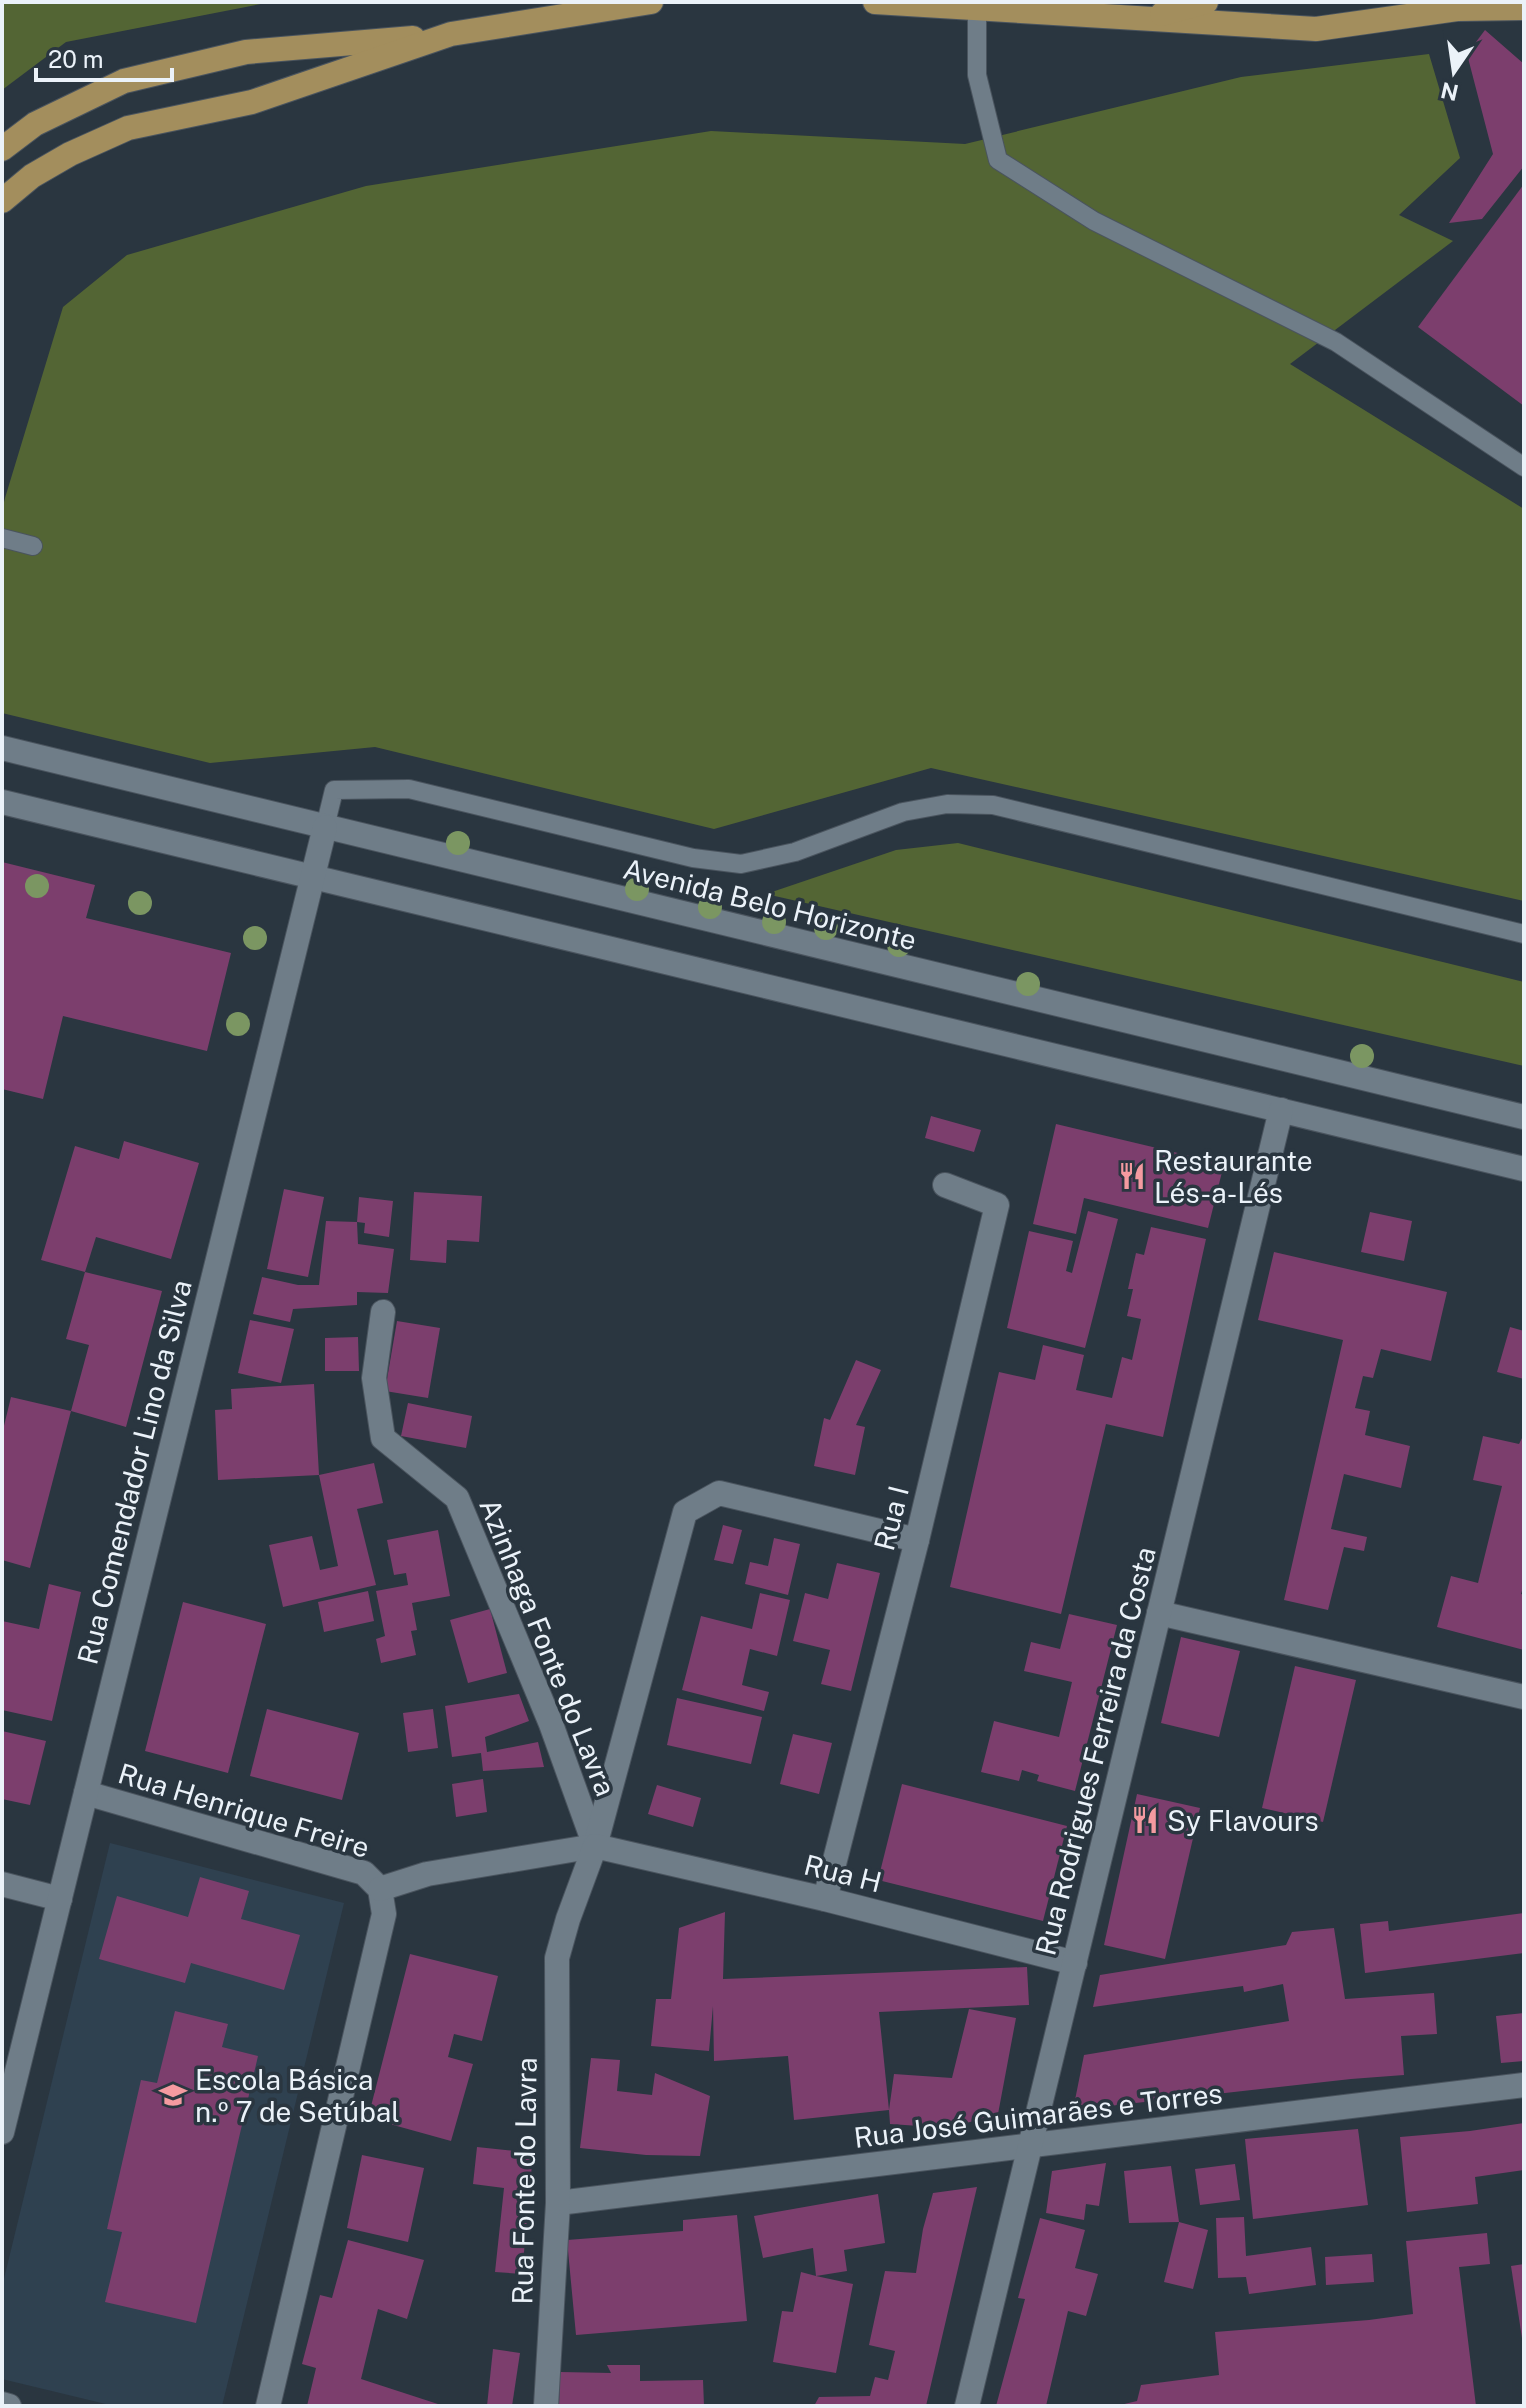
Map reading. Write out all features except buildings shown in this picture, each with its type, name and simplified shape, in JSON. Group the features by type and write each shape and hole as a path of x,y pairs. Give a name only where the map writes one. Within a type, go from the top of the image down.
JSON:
{"main road":[{"path":"2,149 35,124 124,81 246,52 451,34 651,2"},
{"path":"875,2 1316,29 1457,9 1524,8"},
{"path":"1137,20 1206,2"},
{"path":"2,201 32,176 70,154 128,128 252,102 451,34"}],"street":[{"name":"Avenida Belo Horizonte","path":"8,750 1524,1117"},
{"path":"2,802 1524,1169"},
{"name":"Rua Comendador Lino da Silva","path":"2,2132 325,827"},
{"name":"Rua Rodrigues Ferreira da Costa","path":"967,2406 1281,1110"},
{"name":"Rua I","path":"825,1899 917,1540 997,1205 945,1185"},
{"name":"Azinhaga Fonte do Lavra","path":"383,1312 374,1378 383,1438 457,1498 551,1724 595,1846"},
{"path":"595,1846 685,1512 719,1493 917,1540"},
{"path":"1159,1613 1524,1697"},
{"name":"Rua Henrique Freire","path":"86,1793 364,1873 380,1889 384,1914 268,2406"},
{"name":"Rua H","path":"380,1889 427,1874 595,1846 825,1899 1075,1963"},
{"name":"Rua Fonte do Lavra","path":"546,2406 558,2203 557,1958 595,1846"},
{"path":"2,1884 60,1899"},
{"name":"Rua José Guimarães e Torres","path":"558,2203 1524,2085"},
{"path":"2,2404 9,2406"}],"lane":[{"path":"977,7 977,75 998,160 1094,221 1336,342 1524,467"},
{"path":"2,538 33,546"},
{"path":"325,827 334,790 409,789 693,858 741,864 795,852 903,812 947,804 993,805 1524,934"}],"shaded area":[{"name":"Escola Básica n.º 7 de Setúbal","path":"110,1843 344,1903 222,2406 114,2406 2,2379 2,2287"}],"green space":[{"path":"2,2 271,2 66,42 2,90"},
{"path":"1429,54 1460,158 1399,215 1453,241 1290,364 1524,509 1524,901 931,768 714,829 375,747 210,763 2,713 2,511 5,498 63,307 127,255 366,186 711,131 965,144 1241,77"},
{"path":"958,843 1524,982 1524,1066 766,894 896,850"}],"place":[{"name":"Restaurante Lés-a-Lés","path":"1132,1176"},
{"name":"Sy Flavours","path":"1145,1820"},
{"name":"Escola Básica n.º 7 de Setúbal","path":"173,2095"}]}
